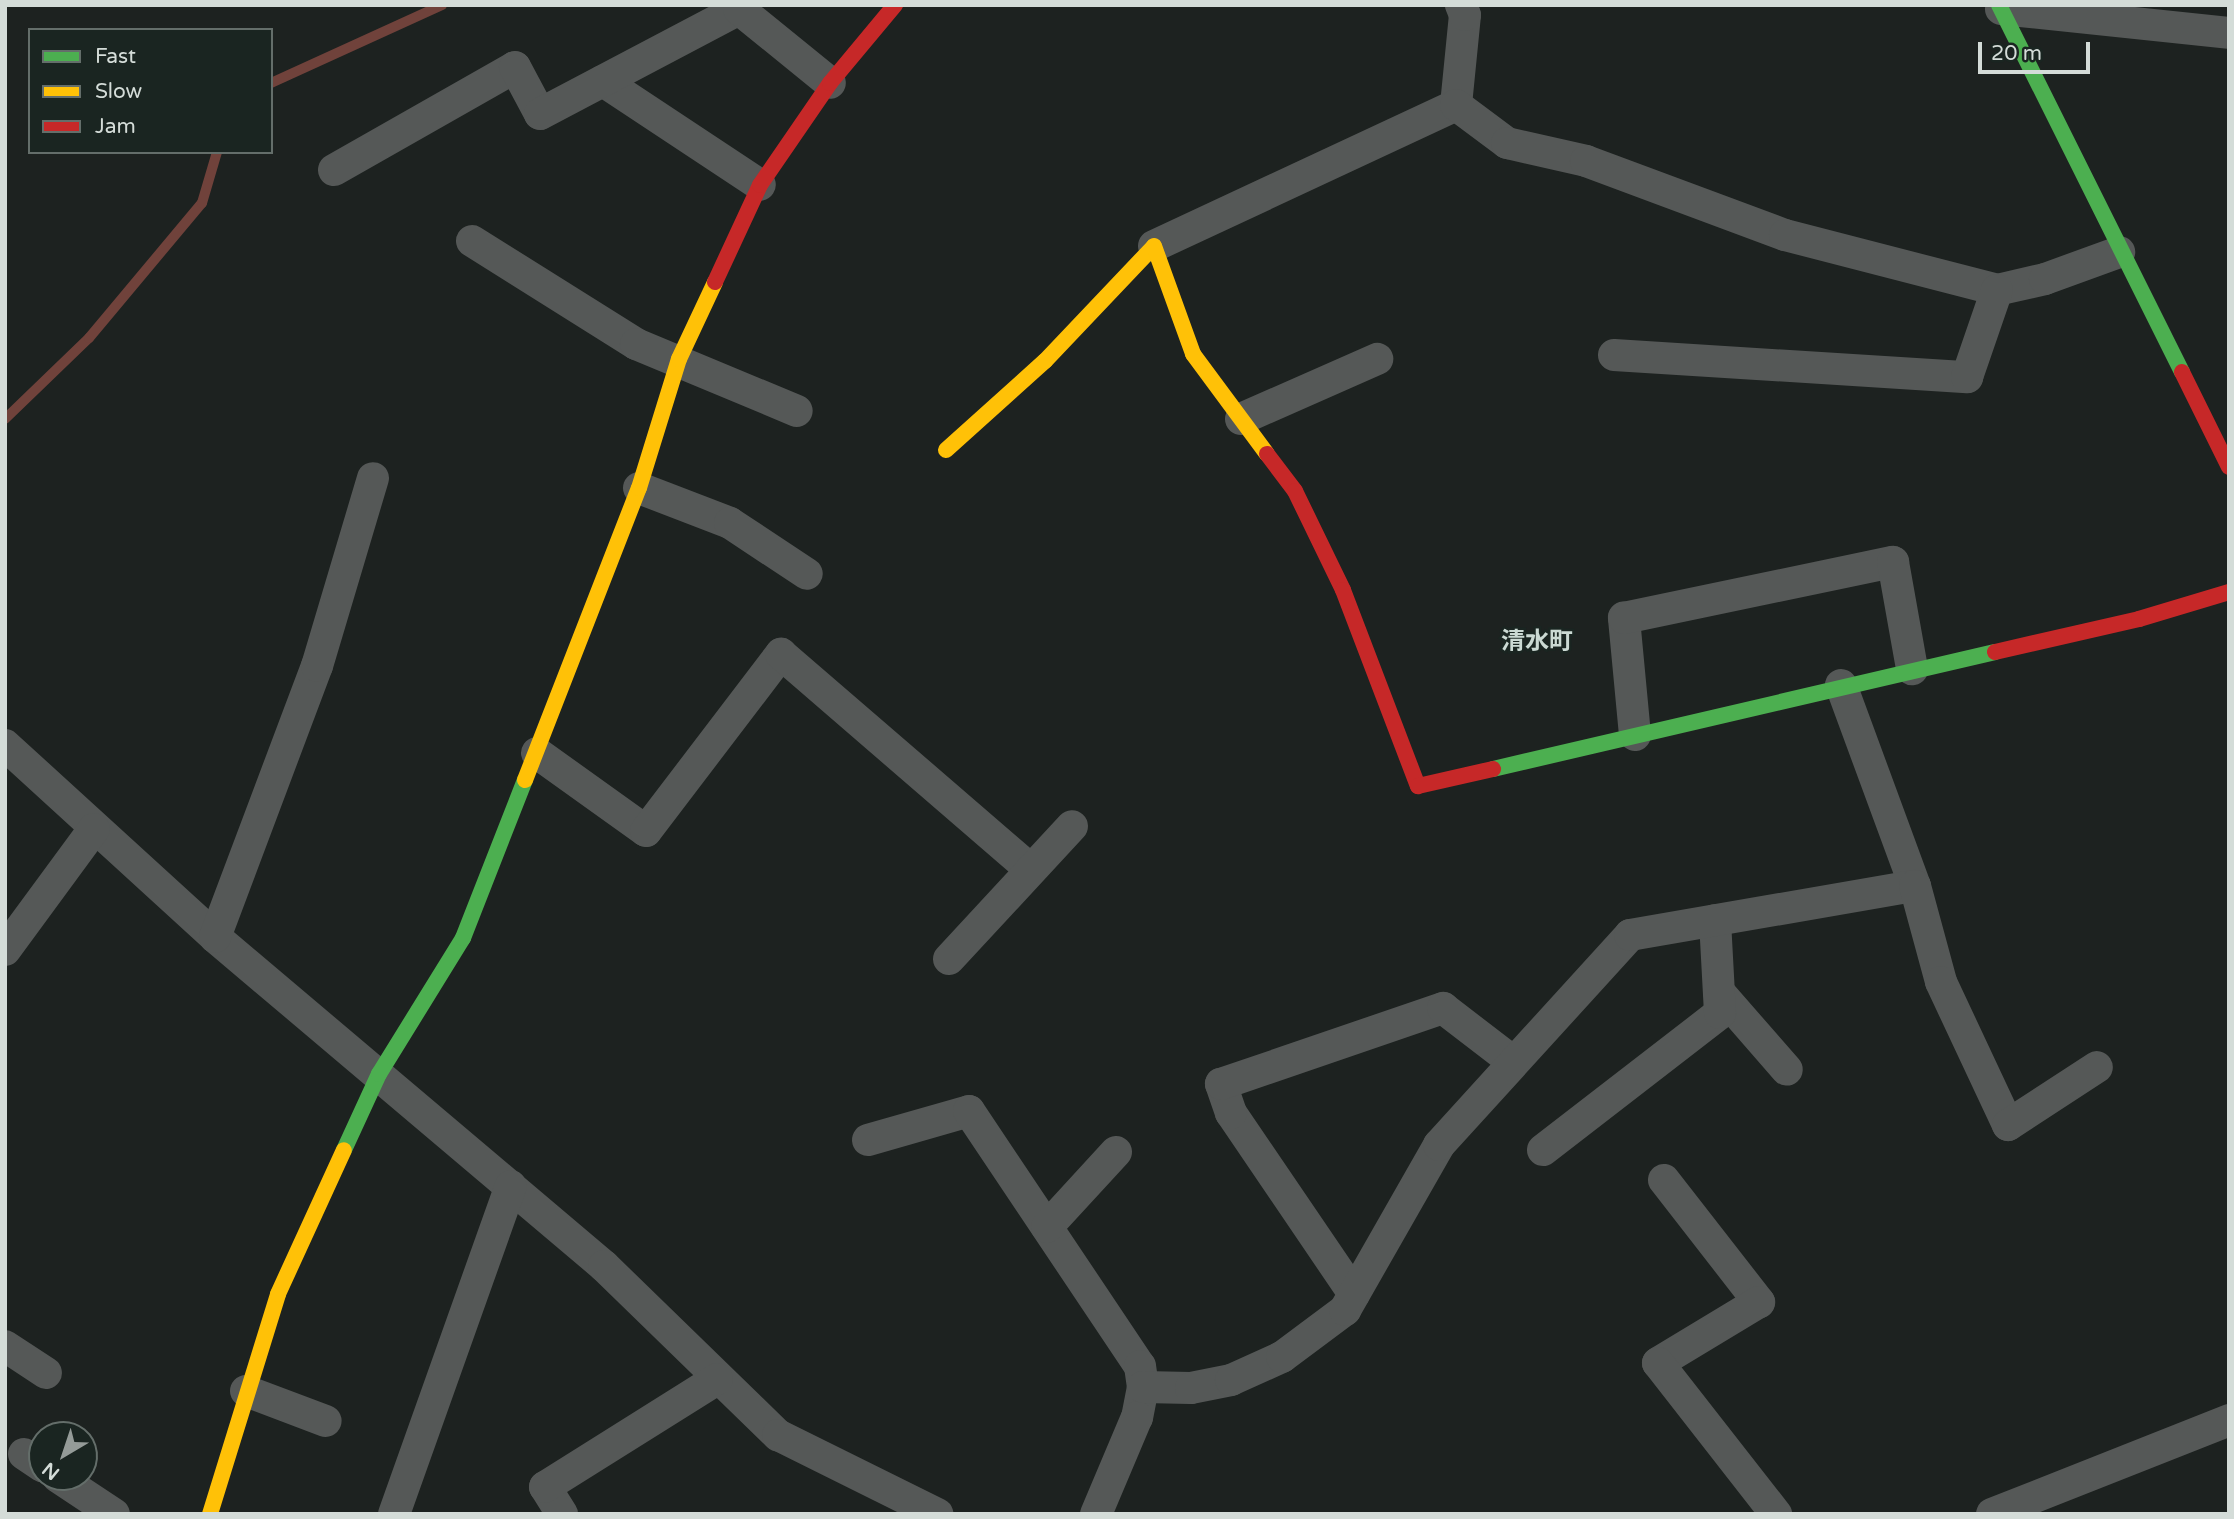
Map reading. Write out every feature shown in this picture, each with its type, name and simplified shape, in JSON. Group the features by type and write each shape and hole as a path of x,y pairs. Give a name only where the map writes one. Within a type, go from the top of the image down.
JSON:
{"street":[{"path":"210,1514 278,1294 379,1074 463,938 639,488 679,359 760,185 830,83 895,5"},
{"path":"1456,104 1465,15 1461,5"},
{"path":"2000,7 2229,33"},
{"path":"2000,7 2119,252 2229,467"},
{"path":"334,170 515,67 540,114 739,9 830,83"},
{"path":"603,81 760,185"},
{"path":"946,450 1045,361 1154,246 1456,104"},
{"path":"1456,104 1507,143 1586,161 1785,235 1997,290 2045,279 2119,252"},
{"path":"472,241 636,344 679,359 797,411"},
{"path":"1154,246 1193,354 1295,491 1343,590 1418,786 1841,685 2139,618 2229,592"},
{"path":"1614,355 1967,377 1997,290"},
{"path":"1241,419 1377,359"},
{"path":"215,937 317,666 373,478"},
{"path":"639,488 730,523 807,574"},
{"path":"1635,735 1624,618 1893,562 1912,669"},
{"path":"537,753 646,831 782,654 1031,870"},
{"path":"1841,685 1915,886 1941,982 2008,1125 2097,1067"},
{"path":"5,745 215,937 604,1266 717,1379 778,1435 937,1514"},
{"path":"949,959 1072,826"},
{"path":"5,950 94,829"},
{"path":"1143,1387 1191,1388 1256,1368 1320,1331 1345,1310 1439,1145 1512,1061 1630,935 1915,886"},
{"path":"1543,1150 1720,1013 1715,920"},
{"path":"1719,992 1787,1070"},
{"path":"1354,1294 1231,1112 1221,1084 1443,1008 1512,1061"},
{"path":"868,1140 970,1111 1140,1366 1143,1387 1137,1417 1096,1514"},
{"path":"1047,1227 1116,1152"},
{"path":"1664,1181 1759,1302 1658,1363 1776,1514"},
{"path":"394,1514 511,1186"},
{"path":"5,1346 46,1373"},
{"path":"562,1514 545,1487 717,1379"},
{"path":"246,1391 326,1421"},
{"path":"1993,1514 2229,1420"},
{"path":"79,1491 114,1514"}],"waterway":[{"path":"273,82 442,5"},
{"path":"5,419 89,338 202,203 216,154"}],"traffic: fast":[{"path":"1999,5 2182,372"},
{"path":"1493,769 1995,652"},
{"path":"344,1150 379,1074 463,938 525,780"}],"traffic: slow":[{"path":"946,450 1045,361 1154,246 1193,354 1267,454"},
{"path":"525,780 639,488 679,359 715,282"},
{"path":"210,1514 278,1294 344,1150"}],"traffic: jam":[{"path":"715,282 760,185 830,83 895,5"},
{"path":"2182,372 2229,467"},
{"path":"1267,454 1295,491 1343,590 1418,786 1493,769"},
{"path":"1995,652 2139,619 2229,592"}],"district":[{"name":"清水町","path":"1537,642"}]}
